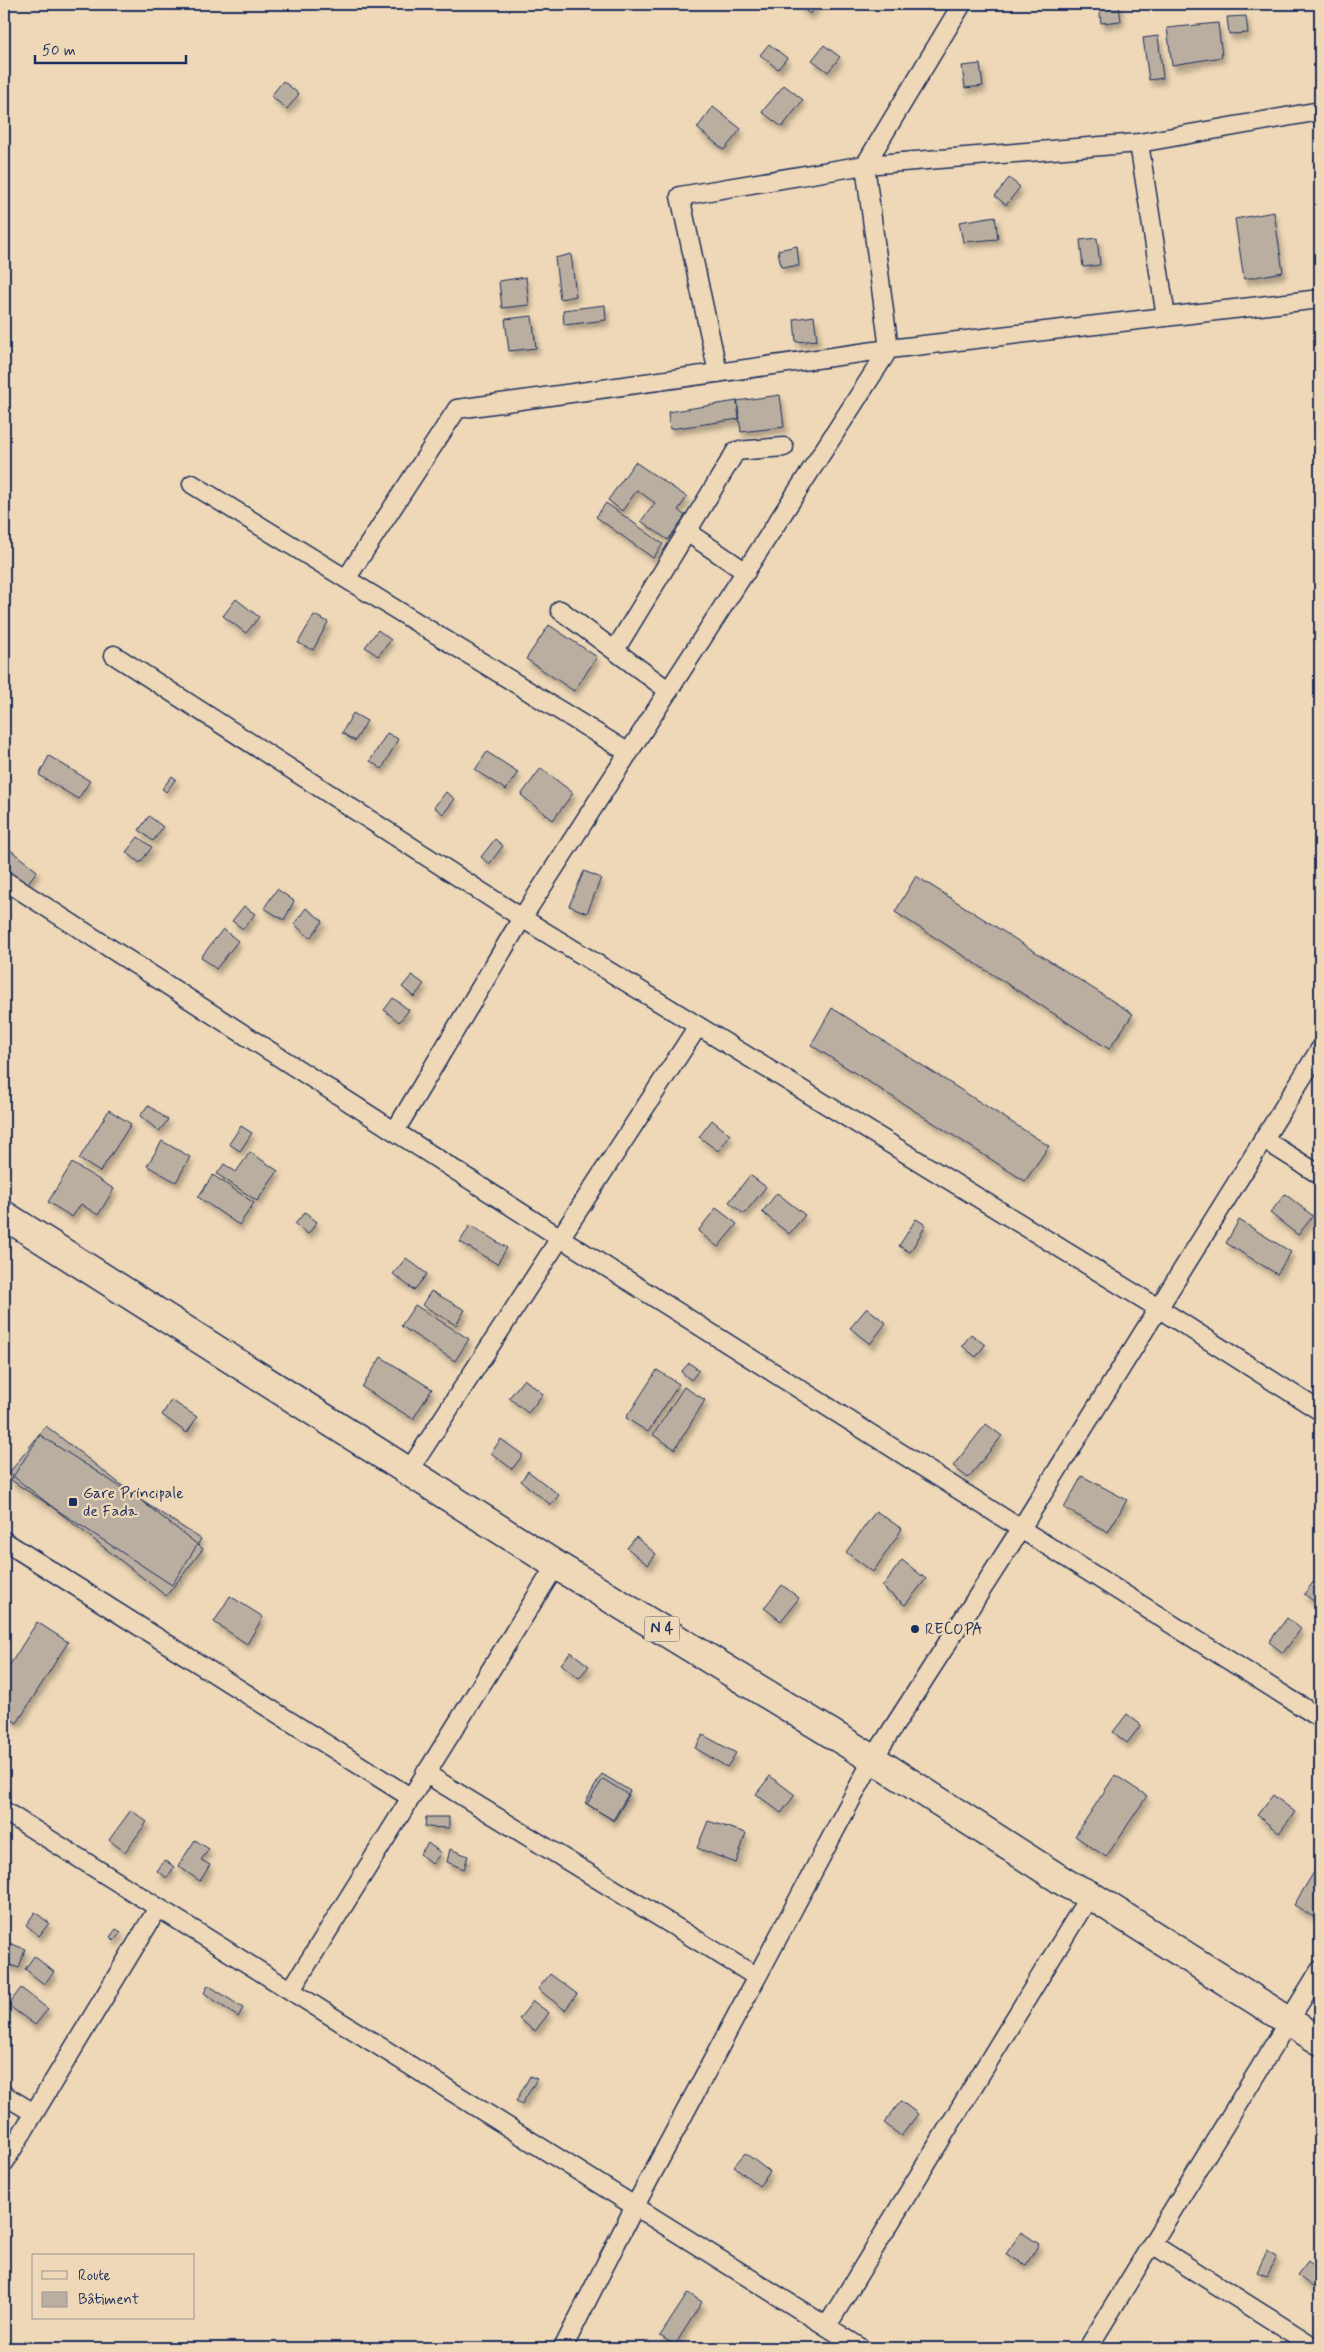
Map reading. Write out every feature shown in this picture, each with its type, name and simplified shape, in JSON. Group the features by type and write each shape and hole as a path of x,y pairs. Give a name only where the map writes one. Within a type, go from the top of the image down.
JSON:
{"highway":[{"name":"N 4","path":"4,1215 556,1565 873,1759 1069,1886 1090,1895 1320,2041"}],"street":[{"path":"395,1131 522,918 889,349 865,166 962,4"},
{"path":"718,373 680,196 865,166 1139,143 1320,111"},
{"path":"1139,143 1166,317"},
{"path":"346,579 457,410 889,349 1320,299"},
{"path":"615,650 736,451 784,447"},
{"path":"192,484 629,753"},
{"path":"687,532 746,572"},
{"path":"560,610 669,691"},
{"path":"114,655 522,918 1158,1308 1320,1411"},
{"path":"4,880 559,1237 1320,1718"},
{"path":"408,1472 559,1237 698,1026"},
{"path":"563,2348 635,2206 873,1759 1020,1530 1320,1050"},
{"path":"1263,1139 1320,1175"},
{"path":"4,1541 410,1797"},
{"path":"291,1990 556,1565"},
{"path":"425,1773 757,1977"},
{"path":"4,1811 862,2348"},
{"path":"827,2326 1090,1895"},
{"path":"4,2163 158,1908"},
{"path":"1088,2348 1320,1970"},
{"path":"4,2094 34,2113"},
{"path":"1152,2244 1316,2348"}],"building":[{"path":"797,4 818,4 810,14"},
{"path":"1099,4 1119,4 1121,21 1101,23"},
{"path":"1246,16 1248,33 1229,34 1227,17"},
{"path":"1218,23 1222,57 1172,65 1167,28"},
{"path":"1158,36 1163,78 1149,80 1143,38"},
{"path":"769,44 787,58 778,69 760,55"},
{"path":"824,45 840,57 828,72 812,60"},
{"path":"980,64 983,86 965,88 962,66"},
{"path":"283,81 299,94 287,109 271,96"},
{"path":"784,85 803,100 782,127 762,112"},
{"path":"713,107 741,129 724,150 697,128"},
{"path":"1009,178 1020,187 1006,205 995,196"},
{"path":"1274,212 1283,272 1244,279 1235,219"},
{"path":"995,216 998,239 963,242 959,222"},
{"path":"1097,238 1100,265 1083,267 1080,240"},
{"path":"797,246 799,266 781,267 778,250"},
{"path":"571,254 576,296 560,299 555,258"},
{"path":"526,277 529,305 502,308 499,281"},
{"path":"605,305 606,320 564,325 563,310"},
{"path":"532,316 536,348 509,351 505,319"},
{"path":"814,316 817,340 796,342 794,319"},
{"path":"780,395 784,427 741,432 737,401"},
{"path":"737,401 739,419 670,429 668,412"},
{"path":"635,462 687,497 678,510 685,516 668,540 641,521 655,503 637,490 622,511 608,500"},
{"path":"606,503 663,544 653,558 596,517"},
{"path":"236,599 259,617 246,633 223,616"},
{"path":"314,615 328,622 313,650 298,643"},
{"path":"549,625 597,657 574,691 526,659"},
{"path":"378,630 391,640 378,656 365,647"},
{"path":"353,713 367,721 355,741 342,733"},
{"path":"387,733 398,739 382,769 370,761"},
{"path":"487,752 518,772 506,790 475,770"},
{"path":"49,756 90,781 78,799 39,775"},
{"path":"541,768 573,793 553,820 521,795"},
{"path":"172,776 176,779 166,792 162,789"},
{"path":"446,792 455,799 443,814 434,807"},
{"path":"149,816 163,827 153,841 139,830"},
{"path":"138,837 152,847 140,863 126,852"},
{"path":"495,839 503,846 489,864 481,857"},
{"path":"4,845 37,871 23,889 4,874"},
{"path":"584,871 601,878 587,913 569,906"},
{"path":"916,876 1133,1014 1109,1049 895,912"},
{"path":"277,889 294,901 284,920 264,908"},
{"path":"244,906 255,914 243,929 232,921"},
{"path":"306,908 323,921 310,938 294,924"},
{"path":"223,929 238,941 216,969 201,957"},
{"path":"412,975 424,984 414,997 402,987"},
{"path":"393,998 409,1010 399,1022 384,1010"},
{"path":"832,1008 1049,1146 1025,1181 811,1045"},
{"path":"148,1105 168,1120 159,1131 140,1116"},
{"path":"109,1110 131,1124 100,1172 79,1159"},
{"path":"712,1120 730,1135 718,1151 699,1137"},
{"path":"241,1126 252,1133 240,1151 229,1144"},
{"path":"162,1141 190,1157 176,1182 147,1166"},
{"path":"250,1152 278,1171 257,1201 217,1174 224,1164 236,1172"},
{"path":"72,1163 114,1189 98,1215 81,1204 72,1217 48,1202"},
{"path":"213,1175 254,1203 239,1225 198,1197"},
{"path":"750,1175 766,1187 744,1214 729,1202"},
{"path":"777,1193 805,1215 789,1234 762,1212"},
{"path":"1285,1194 1313,1216 1298,1235 1270,1213"},
{"path":"716,1208 737,1224 718,1247 698,1231"},
{"path":"305,1212 317,1222 308,1234 295,1224"},
{"path":"916,1219 926,1225 910,1252 899,1246"},
{"path":"1239,1220 1291,1252 1277,1274 1226,1243"},
{"path":"470,1225 507,1248 497,1264 460,1242"},
{"path":"406,1258 427,1274 414,1290 393,1274"},
{"path":"431,1291 465,1310 456,1325 422,1305"},
{"path":"415,1305 469,1339 455,1361 401,1326"},
{"path":"867,1308 886,1323 870,1344 850,1328"},
{"path":"971,1334 985,1345 976,1357 962,1346"},
{"path":"381,1357 432,1389 413,1419 362,1387"},
{"path":"689,1363 699,1370 691,1380 681,1372"},
{"path":"657,1370 679,1384 648,1432 626,1418"},
{"path":"524,1379 543,1394 528,1413 509,1398"},
{"path":"684,1387 705,1400 675,1449 653,1435"},
{"path":"171,1400 197,1417 187,1433 162,1415"},
{"path":"986,1424 1002,1436 968,1478 953,1466"},
{"path":"46,1426 203,1549 166,1596 9,1473"},
{"path":"40,1435 201,1539 172,1585 11,1480"},
{"path":"501,1439 523,1455 512,1469 491,1453"},
{"path":"528,1471 559,1495 551,1505 521,1481"},
{"path":"1082,1476 1127,1500 1108,1532 1064,1508"},
{"path":"876,1511 902,1529 873,1572 846,1552"},
{"path":"636,1537 656,1554 648,1565 627,1548"},
{"path":"902,1560 926,1579 905,1605 882,1587"},
{"path":"1320,1575 1320,1606 1304,1594"},
{"path":"782,1585 799,1598 781,1621 764,1608"},
{"path":"230,1596 263,1617 247,1644 214,1622"},
{"path":"1287,1618 1301,1629 1283,1653 1269,1642"},
{"path":"37,1622 68,1642 17,1723 4,1714 4,1674"},
{"path":"571,1652 589,1666 579,1678 561,1664"},
{"path":"1127,1714 1141,1725 1127,1743 1113,1732"},
{"path":"703,1735 736,1753 727,1767 695,1748"},
{"path":"602,1774 630,1791 613,1820 585,1803"},
{"path":"1115,1775 1147,1796 1106,1857 1075,1836"},
{"path":"770,1776 795,1795 781,1813 756,1794"},
{"path":"603,1779 629,1795 614,1821 587,1804"},
{"path":"1273,1795 1295,1812 1279,1833 1257,1815"},
{"path":"131,1810 147,1822 125,1852 109,1840"},
{"path":"426,1817 449,1817 449,1828 425,1827"},
{"path":"708,1821 746,1833 736,1863 697,1848"},
{"path":"195,1840 209,1849 201,1860 210,1865 200,1881 178,1866"},
{"path":"428,1843 441,1853 432,1864 420,1854"},
{"path":"450,1849 468,1856 464,1869 447,1862"},
{"path":"165,1860 174,1867 167,1878 157,1871"},
{"path":"1314,1872 1320,1876 1320,1921 1294,1905"},
{"path":"35,1912 49,1923 39,1936 26,1925"},
{"path":"116,1929 121,1932 114,1941 110,1937"},
{"path":"4,1941 25,1949 19,1968 4,1963"},
{"path":"34,1956 54,1972 44,1984 25,1969"},
{"path":"550,1974 577,1994 565,2010 538,1989"},
{"path":"208,1985 243,2008 238,2017 204,1993"},
{"path":"21,1988 48,2009 35,2025 8,2005"},
{"path":"533,2001 549,2013 535,2031 519,2019"},
{"path":"530,2076 537,2079 522,2104 516,2101"},
{"path":"901,2101 918,2114 901,2136 884,2123"},
{"path":"745,2153 770,2172 759,2186 734,2166"},
{"path":"1021,2232 1039,2244 1026,2265 1006,2254"},
{"path":"1267,2251 1277,2257 1267,2276 1257,2272"},
{"path":"1308,2261 1320,2270 1320,2279 1314,2288 1297,2275"},
{"path":"688,2293 702,2302 675,2345 660,2336"}],"place":[{"name":"Gare Principale de Fada","path":"73,1502"},
{"name":"RECOPA","path":"915,1629"}]}
